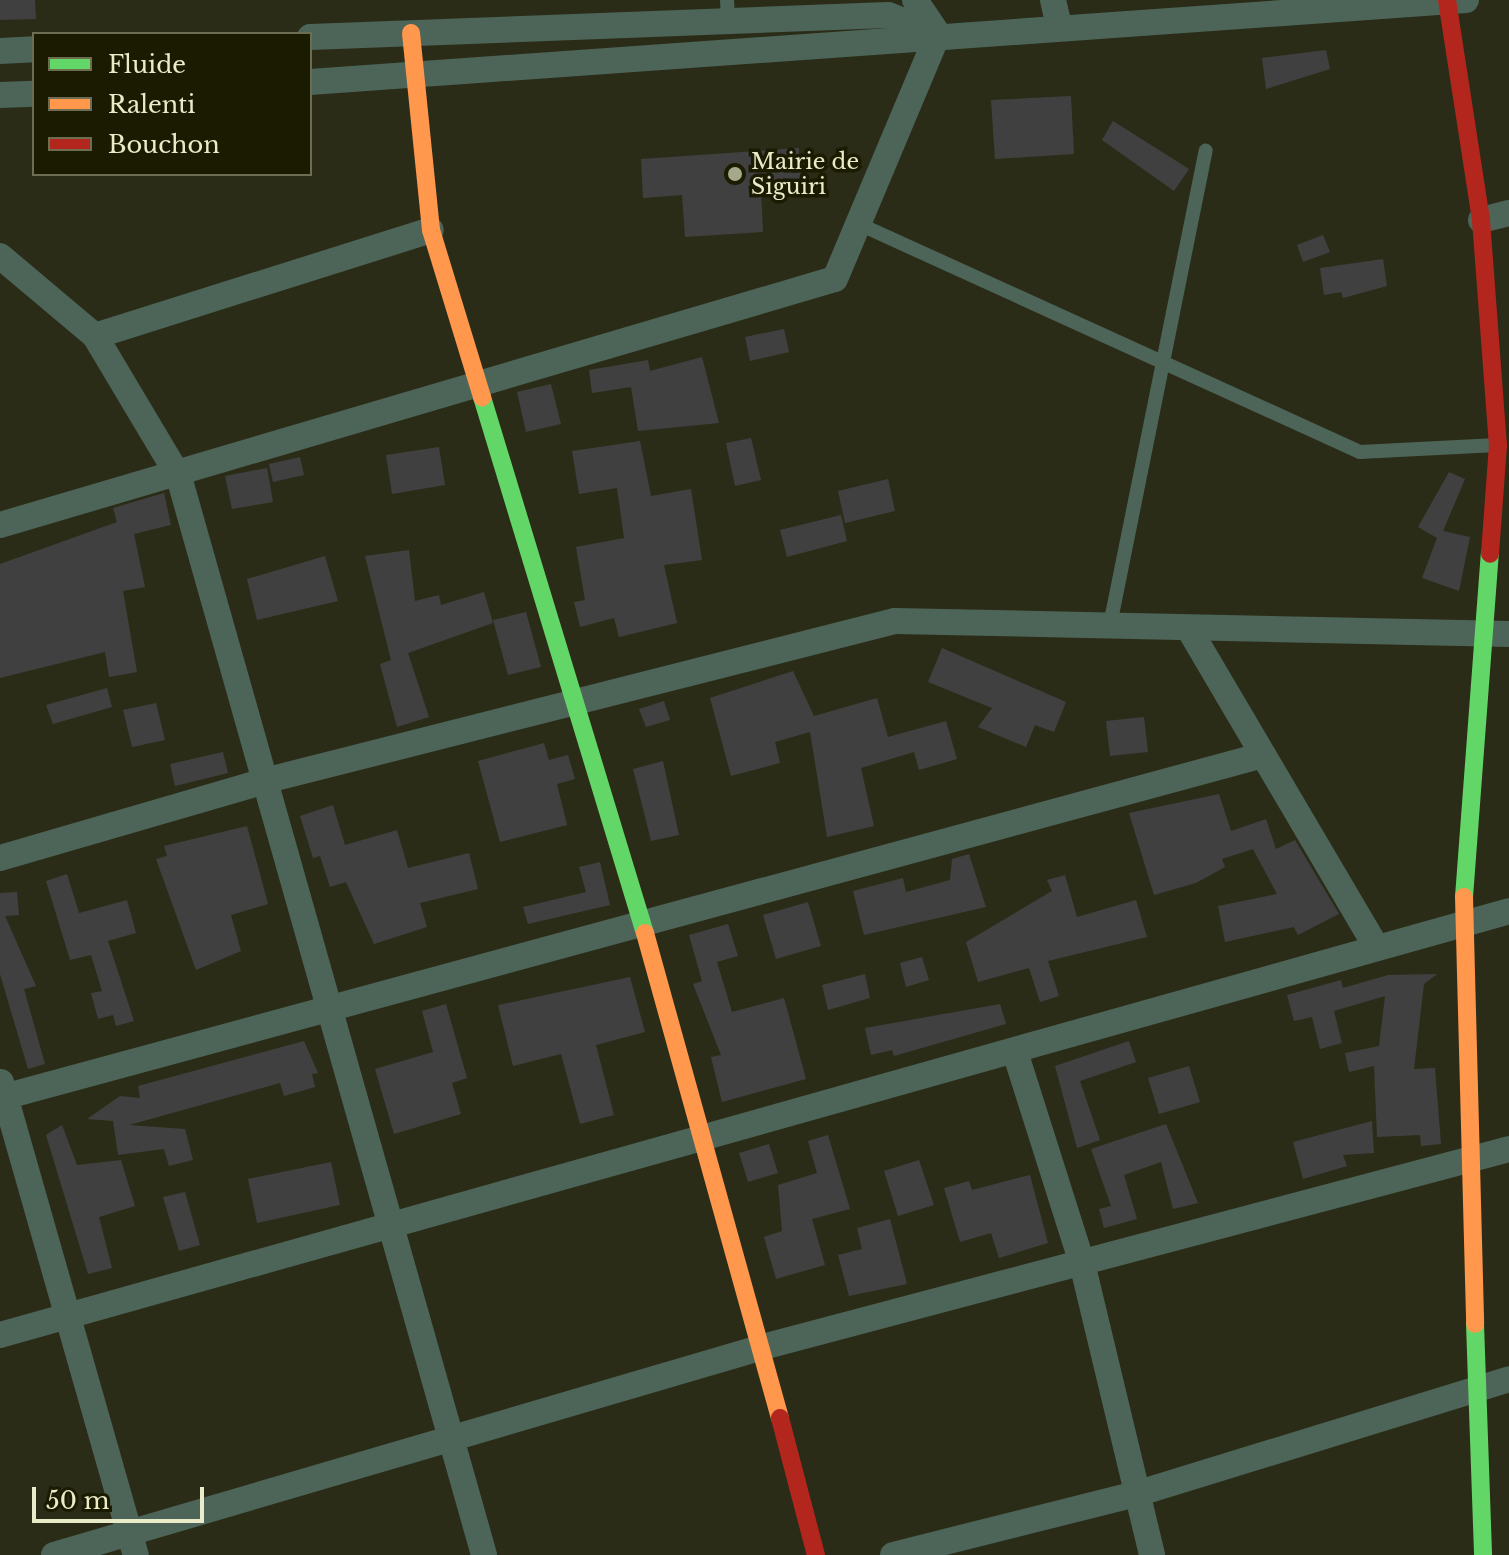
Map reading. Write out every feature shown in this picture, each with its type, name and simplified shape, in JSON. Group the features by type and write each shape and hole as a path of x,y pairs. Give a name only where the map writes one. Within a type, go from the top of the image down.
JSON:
{"street":[{"path":"915,0 938,34"},
{"path":"1053,0 1059,27"},
{"path":"312,82 902,45 938,34 1454,2 1504,445 1497,634 1462,924 1475,1388 1483,1555"},
{"path":"312,37 727,11 888,15 938,34"},
{"path":"411,33 431,230 483,387 708,1138 816,1555"},
{"path":"0,525 179,477 835,279 938,34"},
{"path":"0,51 32,49"},
{"path":"0,95 32,94"},
{"path":"1481,220 1509,213"},
{"path":"95,336 431,230"},
{"path":"0,256 95,336 179,477 268,780 484,1555"},
{"path":"0,858 268,780 575,699 895,621 1497,634"},
{"path":"1189,629 1377,948"},
{"path":"133,1544 2,1091 330,1011 1263,755"},
{"path":"0,1335 1016,1055 1509,911"},
{"path":"1016,1055 1082,1263 1152,1555"},
{"path":"54,1555 133,1544 451,1438 763,1347 1509,1149"},
{"path":"893,1555 1136,1494 1509,1379"}],"lane":[{"path":"1110,625 1168,365 1206,151"},
{"path":"859,224 1360,452 1504,445"}],"building":[{"path":"0,0 35,0 36,19 0,20"},
{"path":"1326,50 1330,69 1266,89 1262,58"},
{"path":"1071,96 1074,154 995,159 991,100"},
{"path":"1113,121 1189,169 1174,191 1102,140"},
{"path":"799,148 801,189 761,192 763,232 685,237 682,195 643,198 641,159"},
{"path":"1323,235 1330,252 1303,262 1297,245"},
{"path":"1383,259 1387,286 1343,298 1341,292 1324,295 1320,268"},
{"path":"784,329 789,352 750,361 745,337"},
{"path":"702,357 719,423 638,431 631,387 592,393 589,370 648,360 650,371"},
{"path":"551,384 561,424 526,432 517,392"},
{"path":"751,438 761,480 735,486 726,443"},
{"path":"640,441 651,496 691,489 702,560 664,565 677,623 619,637 614,618 580,627 574,602 585,600 576,547 624,538 617,488 579,494 572,451"},
{"path":"439,447 445,485 392,494 386,455"},
{"path":"300,457 304,475 273,482 269,464"},
{"path":"267,468 273,502 232,509 225,476"},
{"path":"1449,472 1465,479 1443,531 1470,537 1459,591 1422,578 1437,538 1418,527"},
{"path":"888,479 895,511 845,523 838,491"},
{"path":"164,493 171,525 134,534 145,587 123,591 137,672 109,677 105,652 0,678 0,564 117,522 113,508"},
{"path":"841,515 847,541 787,557 780,530"},
{"path":"409,550 415,601 439,595 441,605 484,592 493,623 408,653 429,717 397,727 380,664 391,660 365,556"},
{"path":"325,556 338,601 257,620 247,579"},
{"path":"526,612 541,667 508,675 493,620"},
{"path":"942,648 1066,702 1054,732 1035,725 1026,747 978,727 992,708 928,682"},
{"path":"793,671 814,716 877,698 888,737 946,721 957,759 919,770 914,752 861,768 874,826 827,837 810,732 775,742 780,763 731,776 710,698"},
{"path":"107,688 112,707 53,724 46,705"},
{"path":"664,701 670,720 646,727 639,709"},
{"path":"156,703 165,740 132,747 123,710"},
{"path":"1144,717 1148,752 1110,756 1106,721"},
{"path":"544,743 549,760 568,755 575,779 557,784 567,825 500,842 478,761"},
{"path":"223,752 228,773 175,786 170,764"},
{"path":"663,761 679,835 651,841 633,769"},
{"path":"1219,794 1231,831 1266,819 1276,849 1295,840 1339,914 1298,935 1294,927 1225,942 1218,906 1277,894 1253,849 1222,859 1225,867 1196,883 1154,895 1129,813"},
{"path":"333,805 345,845 397,830 408,868 469,853 478,889 420,903 427,927 374,944 346,882 330,887 320,856 313,858 300,816"},
{"path":"247,826 268,904 231,915 241,951 196,970 156,859 167,856 164,846"},
{"path":"969,854 986,907 864,935 853,891 903,878 906,892 950,880 952,859"},
{"path":"600,862 610,905 528,924 523,907 586,892 579,867"},
{"path":"67,874 79,913 127,900 136,933 108,941 134,1021 116,1026 113,1015 98,1019 91,993 102,991 91,955 70,960 46,881"},
{"path":"1065,875 1077,917 1136,900 1147,937 1048,961 1059,996 1040,1002 1029,968 978,982 966,942 1052,891 1047,880"},
{"path":"17,892 19,915 5,916 36,986 24,989 45,1064 28,1069 0,974 0,893"},
{"path":"808,902 821,946 776,959 763,915"},
{"path":"728,924 738,956 717,962 732,1012 784,998 806,1079 722,1102 711,1057 721,1055 693,984 702,981 689,935"},
{"path":"922,957 929,980 906,987 900,963"},
{"path":"865,974 870,998 828,1010 822,985"},
{"path":"1437,974 1424,984 1414,1069 1435,1068 1441,1144 1421,1146 1420,1135 1377,1137 1374,1066 1349,1072 1345,1053 1379,1046 1385,996 1334,1011 1342,1043 1320,1049 1312,1017 1294,1021 1287,995 1341,980 1343,988 1388,975"},
{"path":"630,977 645,1032 596,1045 614,1115 580,1124 561,1054 513,1066 498,1005"},
{"path":"446,1004 467,1078 452,1083 461,1114 394,1134 375,1069 433,1052 422,1011"},
{"path":"1000,1004 1006,1024 894,1056 892,1050 871,1055 865,1028"},
{"path":"304,1041 318,1073 312,1074 315,1087 284,1096 280,1083 129,1125 185,1129 193,1160 169,1166 164,1149 118,1155 113,1121 87,1119 120,1096 140,1098 138,1086"},
{"path":"1129,1041 1136,1062 1080,1081 1100,1140 1077,1148 1055,1066"},
{"path":"1189,1066 1200,1102 1159,1114 1148,1078"},
{"path":"1372,1121 1374,1153 1343,1155 1347,1166 1303,1179 1293,1142"},
{"path":"1166,1124 1198,1203 1173,1209 1161,1162 1124,1175 1137,1219 1104,1228 1099,1209 1111,1206 1091,1149"},
{"path":"62,1125 77,1165 121,1160 135,1206 99,1217 112,1268 88,1274 46,1135"},
{"path":"828,1135 850,1209 812,1219 825,1265 776,1279 764,1237 782,1231 778,1185 817,1173 808,1141"},
{"path":"769,1144 778,1173 748,1182 739,1153"},
{"path":"919,1160 934,1205 898,1216 884,1171"},
{"path":"331,1162 340,1205 257,1223 248,1179"},
{"path":"1030,1175 1048,1243 999,1258 991,1233 960,1242 944,1188 969,1181 972,1190"},
{"path":"185,1192 200,1245 179,1251 163,1197"},
{"path":"890,1219 907,1284 849,1296 838,1255 862,1249 857,1228"}],"traffic: fast":[{"path":"482,397 645,933"},
{"path":"1464,897 1490,554"},
{"path":"1475,1324 1483,1555"}],"traffic: slow":[{"path":"411,33 431,230 482,397"},
{"path":"1464,897 1475,1324"},
{"path":"645,933 780,1418"}],"traffic: jam":[{"path":"1447,0 1481,220 1498,445 1490,554"},
{"path":"780,1418 816,1555"}],"place":[{"name":"Mairie de Siguiri","path":"735,174"}]}
